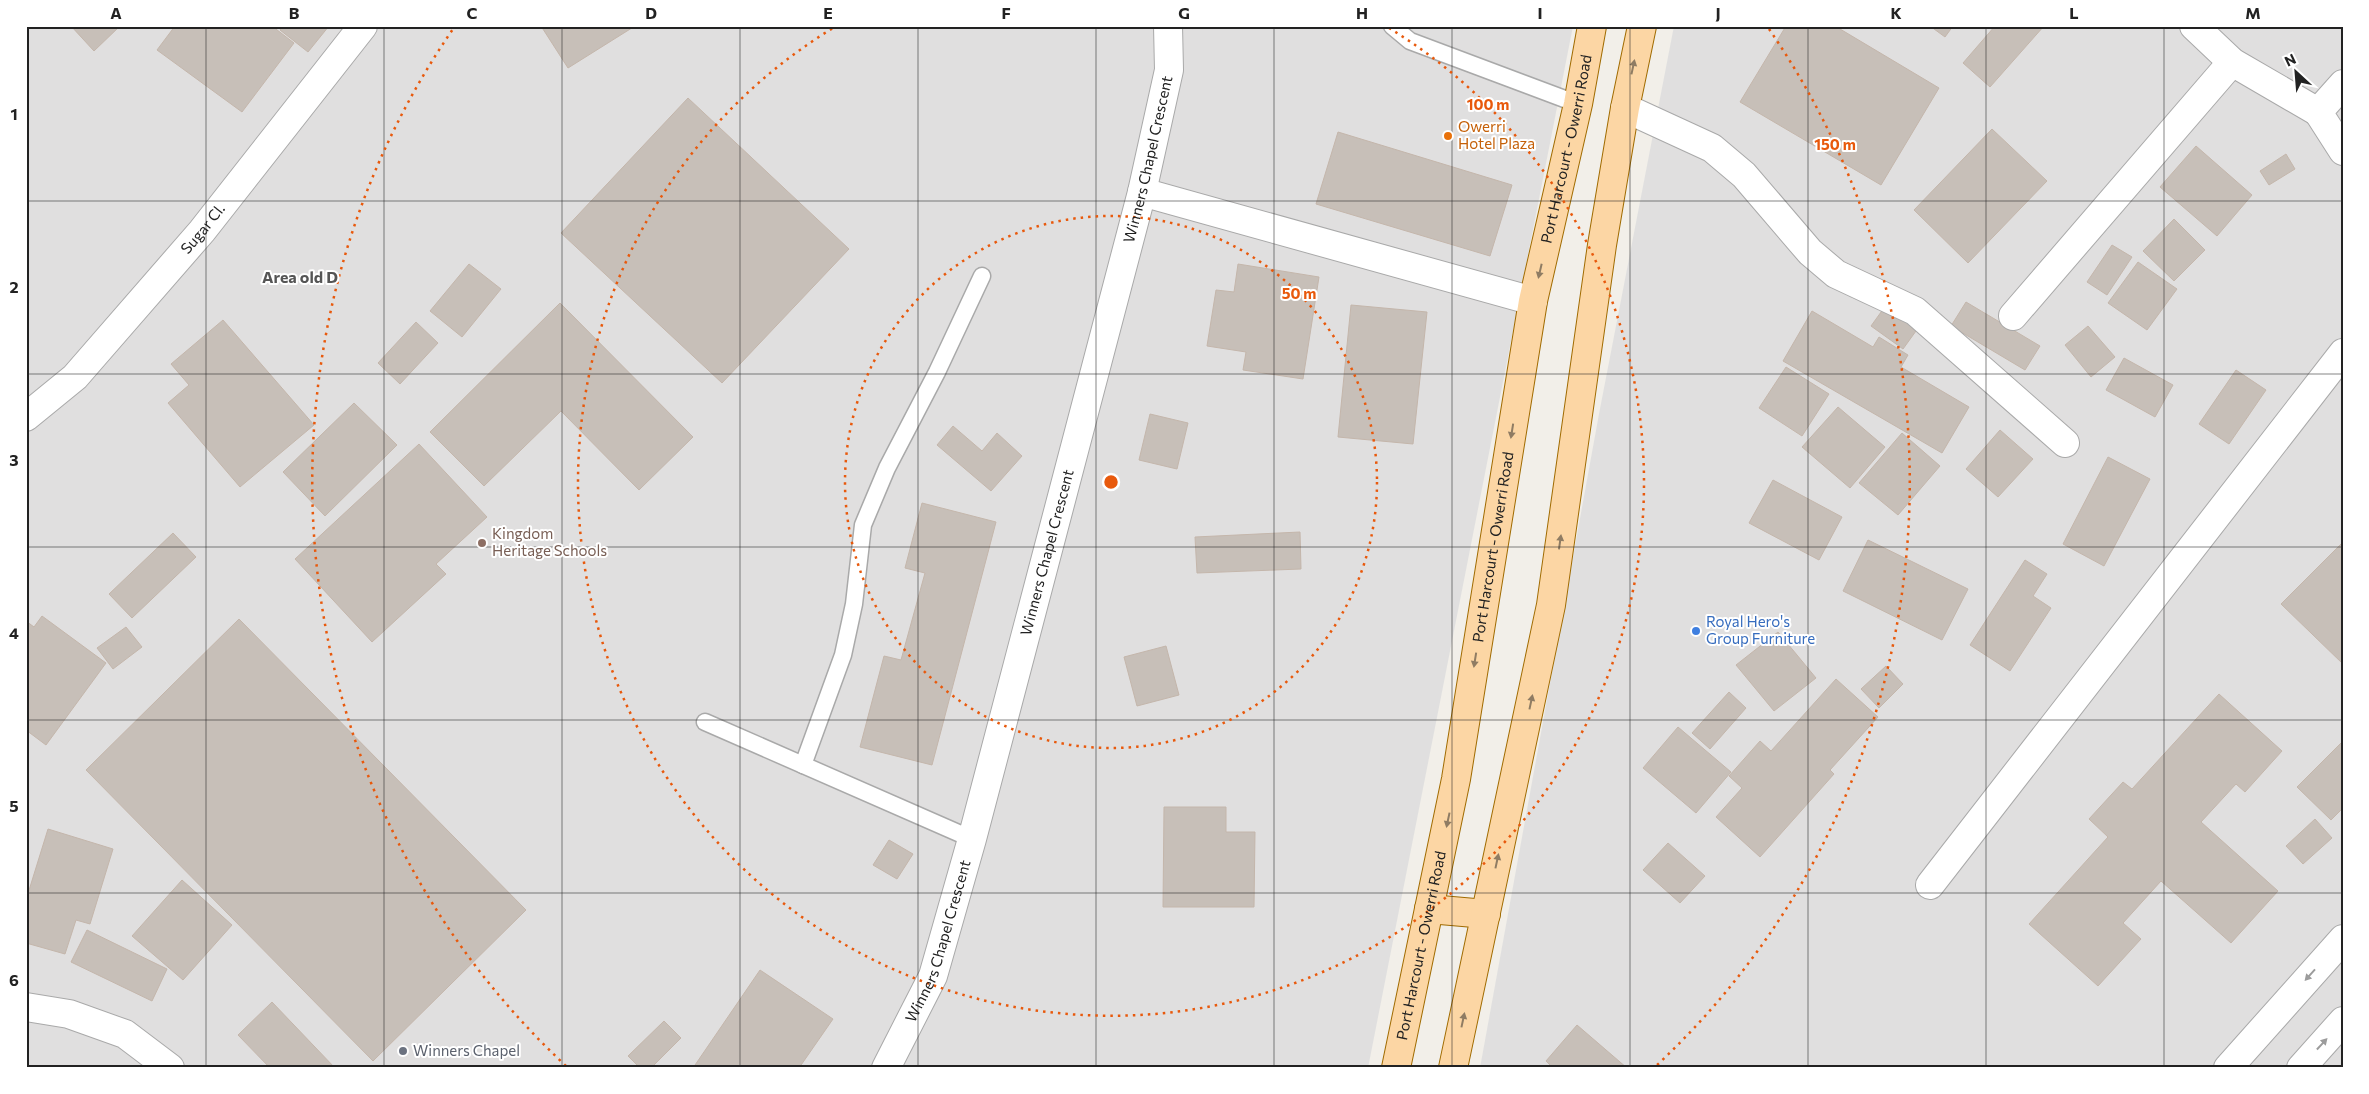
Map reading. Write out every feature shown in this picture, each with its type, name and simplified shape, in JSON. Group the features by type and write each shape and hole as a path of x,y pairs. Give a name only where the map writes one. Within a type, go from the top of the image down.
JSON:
{"main road":[{"name":"Port Harcourt - Owerri Road","path":"1396,1068 1456,779 1533,301 1578,104 1592,26"},
{"path":"1453,1068 1551,605 1602,245 1625,108 1642,26"},
{"path":"1429,909 1486,914"}],"street":[{"name":"Sugar Cl.","path":"26,417 75,376 202,231 363,26"},
{"name":"Winners Chapel Crescent","path":"886,1068 934,976 972,839 1142,192 1169,70 1168,26"},
{"path":"2194,26 2232,62 2318,112 2343,151"},
{"path":"2013,316 2232,62"},
{"path":"2318,112 2343,84"},
{"path":"1625,108 1718,153 1744,175 1816,257 1836,274 1863,289 1889,298 1915,312 2065,443"},
{"path":"1142,192 1533,301"},
{"path":"1930,885 2343,353"},
{"path":"2228,1068 2343,939"},
{"path":"26,1008 69,1014 125,1034 170,1068"},
{"path":"2301,1068 2343,1021"}],"lane":[{"path":"1392,26 1410,41 1578,104"},
{"path":"803,765 843,655 854,604 863,525 887,468 937,372 982,276"},
{"path":"705,722 972,839"}],"shaded area":[{"path":"26,26 1573,26 1368,1068 26,1068"},
{"path":"1674,26 2343,26 2343,1068 1480,1068 1599,414"}],"building":[{"path":"71,26 120,26 94,51"},
{"path":"175,26 272,26 294,43 242,112 157,50"},
{"path":"283,26 329,26 308,52 280,30"},
{"path":"541,26 635,26 568,68"},
{"path":"1786,26 1835,26 1939,88 1881,185 1740,102"},
{"path":"1930,26 1953,26 1945,37"},
{"path":"1995,26 2044,26 1990,87 1963,63"},
{"path":"688,98 849,249 722,383 561,233"},
{"path":"1992,129 2047,181 1968,263 1914,210"},
{"path":"1338,132 1512,185 1490,256 1316,204"},
{"path":"2196,146 2252,195 2217,236 2160,187"},
{"path":"2286,154 2295,169 2269,185 2260,171"},
{"path":"2174,219 2205,250 2174,281 2143,251"},
{"path":"2112,245 2132,257 2107,295 2087,282"},
{"path":"2138,262 2177,289 2147,330 2108,303"},
{"path":"469,264 501,289 462,337 430,311"},
{"path":"1238,264 1319,277 1303,379 1243,370 1246,352 1207,346 1216,290 1234,292"},
{"path":"1889,301 1921,324 1903,349 1871,326"},
{"path":"1966,302 2040,346 2025,370 1951,326"},
{"path":"560,303 693,437 639,490 561,411 484,486 430,432"},
{"path":"1351,305 1427,312 1413,444 1338,437"},
{"path":"1812,311 1873,347 1879,337 1908,355 1901,367 1969,407 1942,453 1783,361"},
{"path":"223,320 314,425 240,487 168,403 189,385 171,364"},
{"path":"416,322 438,343 400,384 378,363"},
{"path":"2088,326 2115,357 2091,377 2065,345"},
{"path":"2124,358 2173,385 2155,417 2106,390"},
{"path":"1786,367 1829,394 1802,436 1759,408"},
{"path":"2236,370 2266,390 2229,444 2199,424"},
{"path":"354,403 397,445 325,516 283,472"},
{"path":"1838,407 1885,447 1850,488 1802,447"},
{"path":"1150,414 1188,423 1177,469 1139,460"},
{"path":"953,426 982,451 997,433 1022,456 991,491 937,445"},
{"path":"2000,430 2033,459 1998,497 1966,469"},
{"path":"1902,433 1940,466 1898,515 1859,483"},
{"path":"419,444 487,517 436,564 446,574 372,642 295,559"},
{"path":"2108,457 2150,479 2104,566 2063,544"},
{"path":"1773,480 1842,517 1819,560 1749,523"},
{"path":"922,503 996,522 932,765 860,747 884,656 901,660 925,573 905,568"},
{"path":"1300,532 1301,569 1197,573 1195,537"},
{"path":"173,533 196,557 132,618 109,594"},
{"path":"1868,540 1968,589 1942,640 1843,591"},
{"path":"2343,542 2343,664 2281,604"},
{"path":"2025,560 2047,574 2033,596 2051,608 2010,671 1970,645"},
{"path":"42,616 106,663 46,745 26,730 26,621 34,627"},
{"path":"239,619 526,910 373,1061 86,770"},
{"path":"126,627 142,647 113,669 97,648"},
{"path":"1778,632 1816,678 1774,711 1736,665"},
{"path":"1166,646 1179,695 1137,706 1124,657"},
{"path":"1886,666 1903,684 1879,708 1861,689"},
{"path":"1836,679 1878,717 1830,770 1834,774 1760,857 1716,817 1742,788 1729,776 1760,741 1771,751"},
{"path":"1729,692 1746,708 1710,749 1692,733"},
{"path":"2219,694 2282,751 2245,792 2236,784 2201,822 2278,891 2231,943 2161,881 2123,923 2141,939 2098,986 2029,924 2108,837 2089,819 2123,782 2132,789"},
{"path":"1678,727 1731,772 1696,813 1643,768"},
{"path":"2343,741 2343,808 2331,820 2297,787"},
{"path":"1164,807 1226,807 1226,832 1255,832 1254,907 1163,907"},
{"path":"2315,819 2332,838 2303,864 2286,846"},
{"path":"48,829 113,849 90,924 76,920 65,954 26,943 26,900"},
{"path":"889,840 913,854 897,879 873,865"},
{"path":"1668,843 1705,876 1680,903 1643,870"},
{"path":"182,880 232,925 183,980 132,936"},
{"path":"87,930 167,969 152,1001 71,962"},
{"path":"760,970 833,1019 799,1068 693,1068"},
{"path":"272,1002 335,1068 270,1068 238,1035"},
{"path":"664,1021 681,1038 651,1068 640,1068 628,1056"},
{"path":"1577,1025 1627,1068 1553,1068 1546,1061"}],"place":[{"name":"Owerri Hotel Plaza","path":"1448,136"},
{"name":"Kingdom Heritage Schools","path":"482,543"},
{"name":"Royal Hero's Group Furniture","path":"1696,631"},
{"name":"Winners Chapel","path":"403,1051"}],"district":[{"name":"Area old D","path":"300,277"}]}
